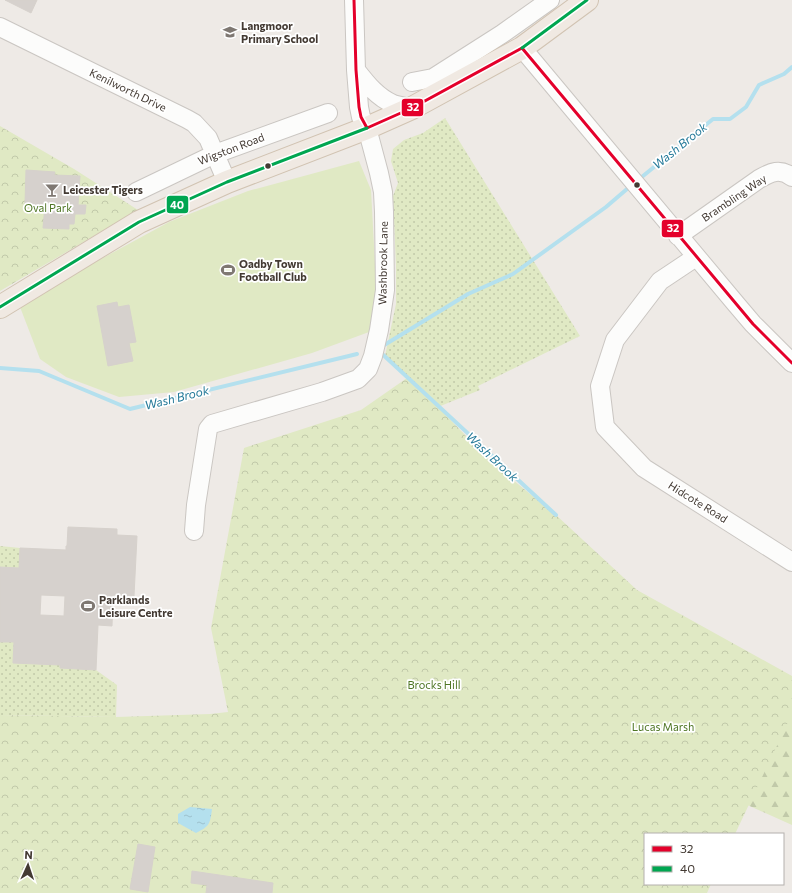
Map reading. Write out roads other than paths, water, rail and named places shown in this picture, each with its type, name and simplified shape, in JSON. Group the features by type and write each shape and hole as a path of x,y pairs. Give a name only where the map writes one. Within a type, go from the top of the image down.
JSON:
{"main road":[{"path":"0,306 139,222 227,182 367,128 412,108 522,48 587,0"}],"street":[{"name":"Washbrook Lane","path":"194,531 196,505 208,429 212,424 322,392 358,379 368,369 373,356 379,330 385,290 383,192 367,128 361,117 356,70 354,0"},
{"path":"412,82 433,78 502,34 550,0"},
{"name":"Kenilworth Drive","path":"0,27 194,123 208,138 227,182"},
{"path":"522,48 753,324 792,364"},
{"path":"356,70 369,86 384,99 394,104 412,108"},
{"name":"Wigston Road","path":"136,192 215,154 328,113"},
{"name":"Brambling Way","path":"678,236 768,174 779,171 792,177"},
{"name":"Hidcote Road","path":"696,257 660,281 615,340 600,386 604,428 644,468 792,562"}],"water":[{"path":"190,807 212,809 211,818 207,826 196,833 178,823 178,814"}],"waterway":[{"name":"Wash Brook","path":"643,176 713,119 730,119 746,107 759,85 784,74 792,67"},
{"path":"381,347 468,294 513,274 606,207 627,189"},
{"name":"Wash Brook","path":"379,351 556,515"},
{"name":"Wash Brook","path":"0,368 39,371 130,409 357,354"}],"place":[{"name":"Langmoor Primary School","path":"230,32"},
{"name":"Leicester Tigers","path":"52,190"},
{"name":"Oadby Town Football Club","path":"228,270"},
{"name":"Parklands Leisure Centre","path":"88,606"}],"park label":[{"name":"Oval Park","path":"48,208"},
{"name":"Brocks Hill","path":"434,685"},
{"name":"Lucas Marsh","path":"663,727"}]}
